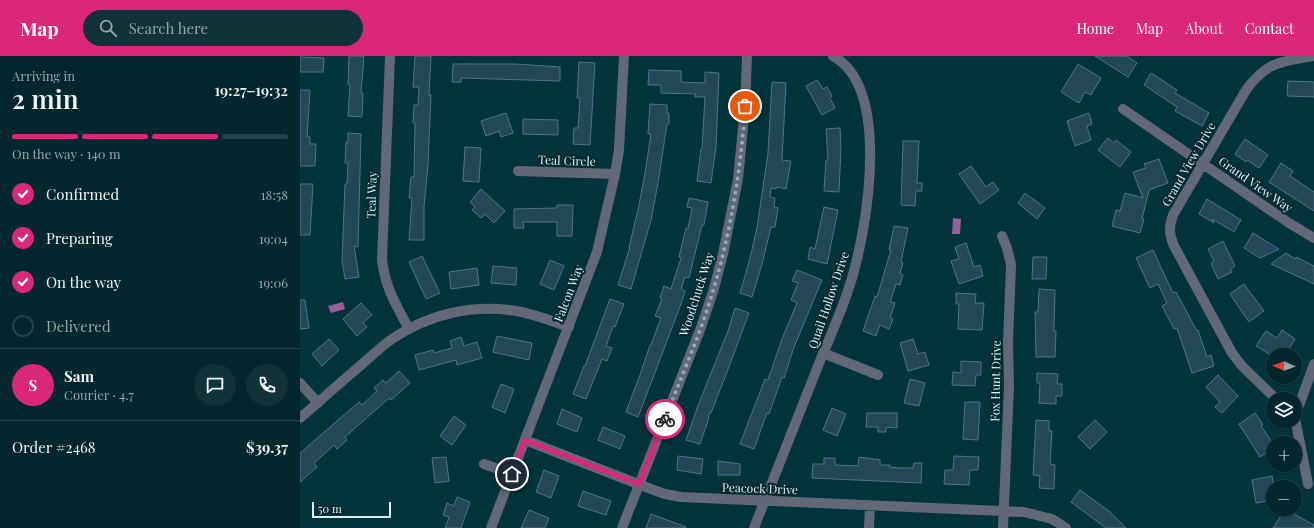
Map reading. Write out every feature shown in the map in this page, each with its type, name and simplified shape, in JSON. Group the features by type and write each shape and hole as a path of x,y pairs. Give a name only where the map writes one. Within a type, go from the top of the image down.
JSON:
{"street":[{"name":"Teal Way","path":"390,56 382,260 385,278 391,295 409,329"},
{"name":"Falcon Way","path":"491,528 598,252 615,174 621,124 624,56"},
{"name":"Woodchuck Way","path":"622,528 700,330 723,254 738,179 745,114 747,56"},
{"name":"Quail Hollow Drive","path":"754,528 854,272 866,213 870,152 864,103 859,86 850,70 833,56"},
{"name":"Grand View Drive","path":"1269,392 1242,366 1232,353 1173,244 1169,235 1169,225 1173,215 1246,90 1255,78 1267,68 1282,62 1314,56"},
{"name":"Grand View Way","path":"1123,109 1289,223 1314,238"},
{"name":"Teal Circle","path":"518,171 615,174"},
{"name":"Fox Hunt Drive","path":"1002,236 1011,264 1008,343 1009,386 1003,528"},
{"path":"300,418 393,338 437,316 474,309 495,308 537,316 569,327"},
{"path":"823,353 878,375"},
{"path":"1302,397 1314,364"},
{"path":"300,383 318,403"},
{"path":"1297,428 1308,484"},
{"name":"Peacock Drive","path":"525,440 665,494 681,497 1032,513 1045,516 1066,528"},
{"path":"484,464 512,474"},
{"path":"869,528 870,506"}],"shaded area":[{"path":"953,218 961,219 960,234 952,234"},
{"path":"343,302 345,309 331,313 328,306"}],"building":[{"path":"349,56 364,56 361,93 363,93 362,117 348,116 350,85 348,84"},
{"path":"415,56 431,56 429,95 431,95 428,165 424,207 424,240 409,240 412,198 409,198 411,177 414,177 414,105 418,105 419,87 413,87"},
{"path":"1095,56 1127,56 1137,63 1128,77"},
{"path":"300,57 324,58 323,72 300,72"},
{"path":"579,62 595,63 590,145 573,144 574,128 578,128 580,98 577,98"},
{"path":"453,64 515,64 560,67 560,81 461,78 461,82 452,82"},
{"path":"1078,64 1101,78 1091,95 1085,92 1079,103 1061,92"},
{"path":"649,70 681,71 681,82 705,83 705,72 719,73 716,147 711,183 697,181 702,149 705,97 695,97 696,94 661,93 661,85 648,85"},
{"path":"1151,73 1177,90 1175,93 1209,113 1202,126 1175,111 1177,107 1144,85"},
{"path":"817,80 823,89 827,87 832,96 830,98 835,108 822,115 806,86"},
{"path":"1288,81 1314,82 1314,97 1287,96"},
{"path":"772,82 786,83 782,160 791,161 786,189 777,187 776,189 771,188 770,197 775,198 774,207 778,208 775,227 771,227 752,297 740,293 757,228 768,153"},
{"path":"300,90 310,90 307,137 310,137 310,144 316,144 315,166 300,166"},
{"path":"650,104 667,105 669,124 667,124 651,220 631,289 618,285 630,247 645,173 651,134 648,134"},
{"path":"506,113 513,133 501,137 499,131 486,136 481,121"},
{"path":"1089,113 1092,124 1087,126 1091,140 1075,146 1067,121"},
{"path":"523,119 558,120 558,135 523,134"},
{"path":"840,128 841,148 839,192 824,191 826,160 828,160 826,129"},
{"path":"348,133 361,134 358,247 354,246 359,277 345,279 342,260 345,184 347,184 348,163 345,163"},
{"path":"1108,138 1114,143 1116,140 1131,152 1120,167 1098,150"},
{"path":"1245,139 1268,155 1259,168 1247,160 1246,162 1235,154"},
{"path":"903,141 919,141 917,183 922,183 922,191 916,191 915,206 901,205"},
{"path":"465,147 481,148 479,182 463,181"},
{"path":"1159,159 1168,183 1149,190 1140,233 1112,226 1116,210 1120,211 1125,193 1143,198 1133,172 1146,168 1144,164"},
{"path":"1281,163 1293,171 1290,176 1314,192 1314,211 1269,182"},
{"path":"971,166 986,187 993,182 999,190 980,204 959,174"},
{"path":"300,184 313,184 310,235 300,235"},
{"path":"481,189 505,211 494,223 485,214 481,218 472,210 475,207 470,202"},
{"path":"1025,193 1045,208 1037,219 1018,203"},
{"path":"689,198 708,202 704,225 702,225 689,278 685,277 681,289 685,291 681,304 638,417 626,412 661,318 655,316 662,299 660,298 664,286 671,289 681,258 679,257 686,228 688,229 692,208 687,207"},
{"path":"1207,199 1241,220 1234,232 1212,219 1214,223 1199,214"},
{"path":"557,205 573,205 572,236 557,236 557,222 523,222 524,228 514,228 514,209 557,208"},
{"path":"824,207 838,210 827,264 808,259 810,247 815,249"},
{"path":"894,226 908,228 901,262 903,263 900,273 903,275 900,285 896,284 890,302 895,303 890,318 893,319 889,329 880,325 876,336 863,331 875,296 877,297 891,250 889,250"},
{"path":"1253,233 1279,249 1260,258 1244,248"},
{"path":"1223,241 1235,266 1230,269 1232,272 1218,279 1211,263 1214,261 1208,249"},
{"path":"966,243 974,267 980,265 983,276 959,284 951,261 959,259 955,247"},
{"path":"1153,250 1173,293 1176,292 1197,331 1198,330 1207,357 1211,355 1214,366 1192,373 1177,328 1174,329 1162,306 1167,303 1158,284 1150,288 1136,258"},
{"path":"1286,253 1295,259 1296,257 1314,266 1314,284 1271,264"},
{"path":"422,256 440,293 426,299 409,262"},
{"path":"1033,257 1047,257 1046,279 1032,279"},
{"path":"550,260 564,266 554,290 540,284"},
{"path":"493,266 517,268 516,285 491,283"},
{"path":"477,268 479,285 451,289 449,272"},
{"path":"797,270 822,280 794,347 784,378 782,377 769,414 767,413 754,449 740,444 765,379 768,380 782,339 797,303 791,300 798,283 792,281"},
{"path":"1244,284 1264,311 1249,322 1230,294"},
{"path":"1039,289 1055,290 1055,357 1036,357 1035,312 1038,312"},
{"path":"956,293 976,294 975,303 984,303 982,330 958,329 959,304 956,304"},
{"path":"610,299 624,304 615,327 613,326 606,346 612,348 607,361 602,359 586,399 573,394"},
{"path":"300,300 305,300 309,328 300,329"},
{"path":"361,303 372,315 363,323 367,327 357,336 343,319"},
{"path":"735,308 749,313 711,413 709,413 708,421 700,444 686,440 728,331"},
{"path":"1282,330 1295,339 1289,348 1266,348 1266,352 1256,346 1266,331 1277,338"},
{"path":"497,336 532,343 529,360 493,352"},
{"path":"461,337 464,346 477,342 482,358 457,365 456,360 419,370 415,355 433,350 434,353 452,348 450,341"},
{"path":"329,339 339,350 322,366 312,354"},
{"path":"913,339 918,354 925,352 929,365 908,371 900,343"},
{"path":"961,361 981,362 981,375 976,375 975,386 952,385 953,372 961,373"},
{"path":"399,371 410,383 391,400 389,398 345,437 347,440 337,449 334,445 314,463 317,467 300,482 300,453 359,402 362,405 377,391 374,388 383,380 386,383"},
{"path":"1037,373 1058,374 1057,384 1062,384 1062,396 1056,396 1056,404 1039,403 1040,383 1037,383"},
{"path":"1218,375 1238,396 1222,413 1215,407 1220,402 1206,387"},
{"path":"910,379 925,383 919,406 904,403"},
{"path":"501,384 514,389 505,413 492,407"},
{"path":"965,402 980,402 978,440 963,439"},
{"path":"832,408 846,414 837,436 823,430"},
{"path":"562,409 582,418 577,432 557,424"},
{"path":"867,413 897,413 897,428 886,427 886,432 878,432 878,427 866,427"},
{"path":"1255,413 1263,425 1261,426 1268,436 1266,436 1266,453 1260,457 1239,424"},
{"path":"454,416 466,425 452,445 440,436"},
{"path":"1036,420 1049,421 1049,431 1052,431 1050,464 1055,465 1054,489 1039,488 1040,476 1033,475"},
{"path":"1095,420 1107,432 1090,449 1078,437"},
{"path":"603,427 625,436 620,449 598,440"},
{"path":"678,456 703,459 701,474 677,470"},
{"path":"954,456 979,457 978,470 970,470 969,485 944,484 945,470 953,470"},
{"path":"446,457 449,481 435,483 432,458"},
{"path":"859,457 880,460 880,465 890,465 889,467 899,468 913,468 914,463 922,463 921,483 812,478 813,464 824,464 824,458 835,458 835,465 858,466"},
{"path":"718,461 740,464 740,475 718,475"},
{"path":"544,470 559,476 551,498 536,492"},
{"path":"1272,476 1273,480 1266,480 1266,501 1256,503 1252,480"},
{"path":"1080,490 1110,512 1126,528 1106,528 1071,502"},
{"path":"583,491 611,501 606,515 578,506"},
{"path":"457,497 470,502 461,528 445,528 449,517 443,515 447,503 454,506"},
{"path":"529,510 549,518 545,528 521,528"},
{"path":"651,514 686,527 686,528 646,528"},
{"path":"1281,516 1298,516 1314,525 1314,528 1273,528"}],"way so far":[{"path":"665,419 700,330 723,254 738,179 745,106"}],"route":[{"path":"512,474 525,440 639,484 665,419"}]}
